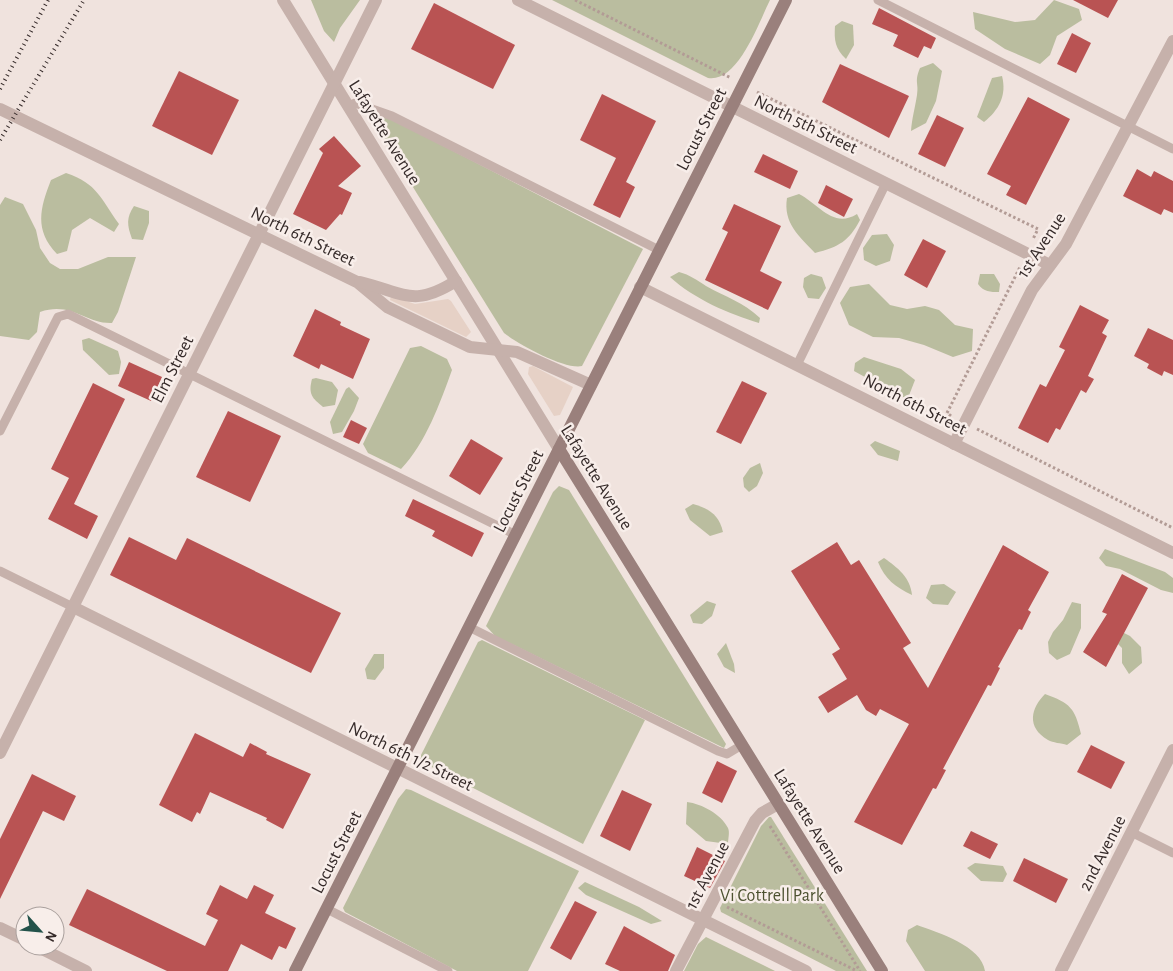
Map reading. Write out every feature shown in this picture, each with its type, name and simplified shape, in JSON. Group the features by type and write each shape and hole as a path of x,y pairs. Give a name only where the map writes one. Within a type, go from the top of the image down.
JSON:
{"street":[{"name":"Lafayette Avenue","path":"283,0 882,971"},
{"name":"Elm Street","path":"0,753 376,0"},
{"name":"North 5th Street","path":"518,0 1050,265"},
{"name":"Locust Street","path":"295,971 786,0"},
{"name":"1st Avenue","path":"954,444 1032,290 1066,244 1126,126 1173,41"},
{"name":"North 6th Street","path":"0,108 357,282 387,306 470,347 517,352 591,385"},
{"path":"357,282 419,298 439,292 456,281"},
{"name":"North 6th Street","path":"640,287 1173,553"},
{"name":"North 6th 1/2 Street","path":"73,607 806,971"},
{"name":"2nd Avenue","path":"1062,971 1173,750"},
{"name":"1st Avenue","path":"676,971 702,921 715,901 755,821 762,813 778,804"},
{"path":"0,928 15,935"},
{"path":"56,956 86,971"}],"lane":[{"path":"878,0 1173,149"},
{"path":"349,106 355,103 392,116 659,250"},
{"path":"797,365 886,183"},
{"path":"0,431 58,317 68,314 516,535"},
{"name":"North 6th 1/2 Street","path":"0,572 73,607"},
{"path":"469,627 718,751 727,754 742,745"},
{"path":"1131,832 1173,853"},
{"path":"327,909 448,971"}],"path":[{"path":"576,0 1038,229 947,413 1173,528"},
{"path":"762,813 858,971"},
{"path":"715,901 858,971"}],"green space":[{"path":"311,0 360,0 340,28 334,42 324,31"},
{"path":"552,0 770,0 753,36 738,61 729,71 719,77 708,78"},
{"path":"1054,0 1079,9 1082,20 1057,36 1050,55 1040,64 1005,49 975,29 973,12 1015,22 1035,20"},
{"path":"842,21 853,25 854,45 846,59 837,48 835,40 835,26"},
{"path":"933,63 942,71 936,101 926,123 911,131 917,95 918,73 920,68"},
{"path":"1002,76 1003,90 1000,102 994,112 984,122 977,117 992,78"},
{"path":"371,113 393,120 643,249 582,366 574,366 554,360 530,349 504,333 368,115"},
{"path":"66,173 77,177 92,187 119,224 114,232 90,218 72,230 67,251 57,254 45,236 42,227 42,209 51,180"},
{"path":"799,194 833,217 841,219 857,214 860,220 852,233 842,242 815,253 803,241 787,215 787,198"},
{"path":"5,197 23,204 36,230 40,248 50,263 60,269 78,269 108,257 136,257 118,312 112,323 94,320 70,311 51,309 40,312 37,332 29,340 0,336 0,205"},
{"path":"134,206 149,211 149,223 143,240 132,239 129,230 128,222"},
{"path":"887,234 894,245 890,261 876,266 864,260 863,248 872,235"},
{"path":"679,272 690,276 747,308 760,318 759,323 724,310 701,299 679,285 670,277"},
{"path":"811,274 822,277 826,288 819,299 808,298 803,287 804,278"},
{"path":"980,274 994,274 1000,284 999,292 987,291 980,287 978,284"},
{"path":"869,284 890,305 907,309 925,306 939,310 955,325 973,329 972,351 953,357 924,345 899,338 873,337 849,325 840,303 850,287"},
{"path":"89,338 118,351 121,362 119,374 109,375 83,350 82,340"},
{"path":"421,346 447,359 452,370 425,435 410,459 401,469 368,453 363,444 410,348"},
{"path":"864,357 901,369 915,380 908,398 901,397 854,371 855,363"},
{"path":"316,378 332,382 338,390 335,405 323,407 314,398 311,392 311,384 312,379"},
{"path":"349,387 359,398 342,432 333,434 330,422 346,389"},
{"path":"875,441 900,451 898,461 878,455 870,445"},
{"path":"760,463 763,473 757,486 749,492 744,487 743,478 750,468"},
{"path":"559,486 569,490 726,744 724,748 495,636 486,626 553,492"},
{"path":"693,504 713,514 719,521 723,532 710,536 690,520 685,509"},
{"path":"1105,549 1165,572 1173,578 1173,593 1161,590 1120,569 1106,566 1099,558"},
{"path":"884,558 906,578 912,595 900,589 887,578 878,562"},
{"path":"944,584 956,592 948,605 933,604 926,598 931,585"},
{"path":"707,601 716,604 712,616 702,624 693,623 690,615"},
{"path":"1072,602 1081,604 1081,628 1070,654 1057,660 1049,653 1048,642 1053,632 1063,620"},
{"path":"1114,628 1130,636 1141,647 1142,663 1129,674 1122,663 1122,648 1112,638"},
{"path":"482,640 645,720 583,844 420,761 420,757 478,642"},
{"path":"726,643 734,664 735,673 724,667 717,654"},
{"path":"374,654 384,654 384,668 375,680 367,679 365,669"},
{"path":"1045,694 1060,700 1074,712 1081,734 1067,745 1048,740 1036,729 1033,717 1034,711 1036,705"},
{"path":"406,789 579,871 528,971 457,971 345,912 343,908 398,799"},
{"path":"687,802 705,807 721,818 729,830 728,844 706,841 686,824"},
{"name":"Vi Cottrell Park","path":"771,817 867,971 836,971 721,912 720,908 761,826"},
{"path":"975,863 1003,866 1007,874 1003,882 981,881 967,868"},
{"path":"585,882 639,907 662,921 651,924 586,895 578,888"},
{"path":"917,925 947,936 967,947 982,962 985,971 925,971 906,941 908,930"},
{"path":"706,937 775,971 684,971 698,944"}],"shaded area":[{"path":"391,296 415,304 448,299 471,332 466,337 390,300"},
{"path":"533,366 573,387 560,415 554,416 528,374 529,367"}],"building":[{"path":"1073,0 1118,0 1108,18"},
{"path":"434,3 515,45 493,89 411,49"},
{"path":"879,8 936,38 931,49 924,46 918,58 893,46 898,35 872,24"},
{"path":"1072,33 1091,43 1076,73 1057,64"},
{"path":"840,64 909,96 889,138 822,102"},
{"path":"179,71 239,100 212,155 152,126"},
{"path":"602,94 656,121 626,182 635,187 620,218 593,205 616,158 580,140"},
{"path":"1028,97 1070,119 1026,205 1006,195 1011,186 987,174"},
{"path":"937,115 964,128 945,167 918,154"},
{"path":"334,136 361,166 338,186 352,193 342,215 340,214 326,230 293,214 323,153 319,149"},
{"path":"763,154 798,171 790,189 754,172"},
{"path":"1137,169 1151,177 1154,171 1173,181 1173,213 1164,209 1161,215 1123,196"},
{"path":"826,185 853,199 844,217 818,203"},
{"path":"734,204 781,226 760,271 782,282 768,310 705,280 728,232 722,229"},
{"path":"923,239 946,251 927,288 904,275"},
{"path":"1080,305 1109,320 1102,333 1107,336 1088,376 1094,379 1086,393 1081,390 1060,430 1056,428 1048,443 1018,428 1040,384 1046,387 1065,350 1059,347"},
{"path":"315,309 341,322 340,325 370,339 353,379 321,364 319,369 293,356"},
{"path":"1148,328 1173,340 1173,375 1164,371 1162,376 1147,368 1149,364 1134,356"},
{"path":"129,362 162,377 151,401 118,386"},
{"path":"742,381 767,393 741,444 716,432"},
{"path":"93,383 125,399 74,504 98,516 87,539 48,519 69,478 51,469"},
{"path":"228,411 281,436 250,502 196,477"},
{"path":"351,420 367,428 359,444 343,437"},
{"path":"471,439 503,458 480,495 449,476"},
{"path":"413,499 484,533 472,557 432,536 435,531 405,516"},
{"path":"129,537 176,560 187,538 341,613 311,673 110,575"},
{"path":"837,542 851,565 859,560 911,643 903,648 928,688 1003,545 1049,572 1028,610 1031,612 1022,630 1019,629 998,667 1000,668 991,686 988,685 943,769 946,770 936,789 933,788 902,845 854,822 909,724 880,709 876,716 866,710 857,695 828,713 818,697 847,679 832,654 840,649 791,571"},
{"path":"1122,574 1148,588 1106,667 1083,652 1107,614 1102,612"},
{"path":"195,733 243,757 250,743 267,752 266,754 311,774 283,829 266,820 267,818 210,792 200,814 197,812 192,822 159,805"},
{"path":"1091,745 1125,762 1111,789 1077,772"},
{"path":"717,761 737,771 722,803 702,793"},
{"path":"32,774 76,796 64,821 43,811 0,899 0,839"},
{"path":"622,790 652,804 630,851 600,836"},
{"path":"971,831 998,844 990,859 963,846"},
{"path":"697,847 725,861 710,888 684,876"},
{"path":"1024,858 1068,879 1056,903 1013,881"},
{"path":"220,885 247,899 254,885 274,895 265,913 296,928 286,949 279,946 272,960 241,944 228,971 167,971 69,925 87,889 205,946 218,920 206,914"},
{"path":"575,901 597,912 571,960 550,948"},
{"path":"624,926 675,955 668,971 620,971 605,964"}],"railway":[{"path":"0,89 48,0"},
{"path":"0,140 84,0"}]}
